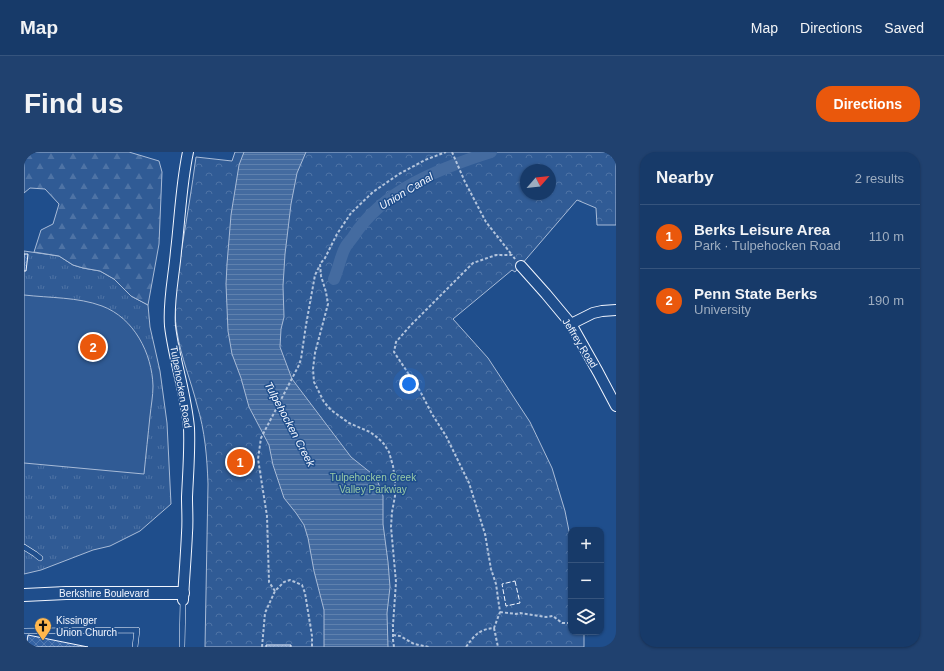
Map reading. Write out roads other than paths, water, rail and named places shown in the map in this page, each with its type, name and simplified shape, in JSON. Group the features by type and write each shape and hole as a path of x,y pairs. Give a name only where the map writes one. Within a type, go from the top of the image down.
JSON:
{"street":[{"name":"Tulpehocken Road","path":"183,597 190,449 189,425 184,394 172,343 170,324 170,293 176,253 182,184 188,152"},
{"name":"Jeffrey Road","path":"521,266 570,324 616,406"},
{"path":"570,324 593,313 616,310"},
{"name":"Berkshire Boulevard","path":"24,595 66,593 183,597"}],"lane":[{"path":"24,547 40,558"},
{"name":"Tulpehocken Road","path":"182,647 183,597"},
{"path":"24,631 137,630 135,647"}],"water":[{"name":"Tulpehocken Creek","path":"244,152 306,152 297,173 291,204 285,254 283,286 284,317 281,329 280,347 292,379 351,457 376,477 383,496 383,524 390,587 387,613 388,647 324,647 324,610 304,525 284,498 273,465 269,445 249,407 241,378 232,354 228,331 226,284 227,264 231,215 239,165"}],"waterway":[{"name":"Union Canal","path":"334,279 346,246 365,221 380,206 414,183 452,165 491,152"}],"place":[{"name":"Penn State Berks","path":"93,347"},
{"name":"Berks Leisure Area","path":"240,462"},
{"name":"Kissinger Union Church","path":"43,641"}],"park label":[{"name":"Tulpehocken Creek Valley Parkway","path":"373,482"}]}
